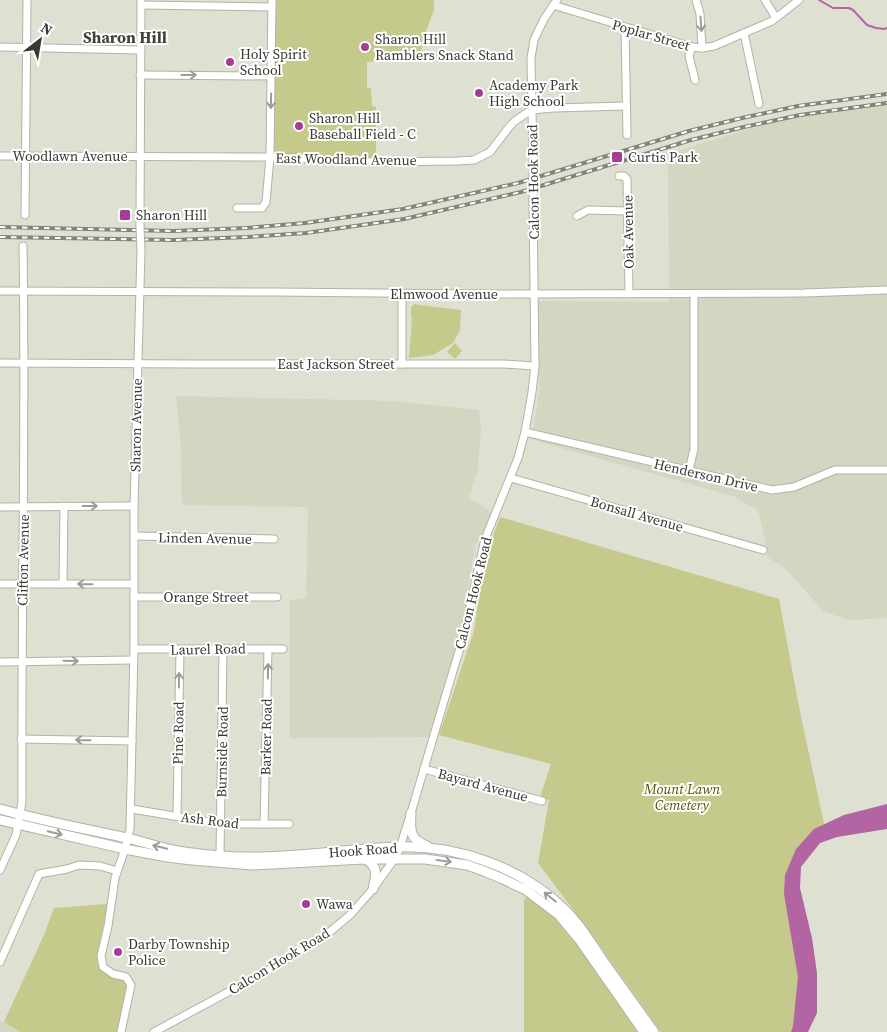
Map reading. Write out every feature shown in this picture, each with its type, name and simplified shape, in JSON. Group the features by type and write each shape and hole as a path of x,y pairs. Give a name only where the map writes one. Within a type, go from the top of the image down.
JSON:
{"main road":[{"name":"Hook Road","path":"0,809 184,852 220,856 266,857 400,847 442,850 475,857 499,866 535,886 553,899 580,928 654,1032"},
{"path":"411,813 412,836 422,844 442,850"},
{"name":"Hook Road","path":"0,820 167,857 234,864 395,858 425,859 467,865 526,890 559,915 579,939 644,1032"},
{"path":"364,859 372,864 375,870 376,878 373,889"}],"street":[{"path":"25,215 27,0"},
{"path":"696,0 700,14 702,48"},
{"path":"764,0 776,18"},
{"name":"Poplar Street","path":"554,2 625,28 692,47 702,48 714,46 772,21 799,0"},
{"name":"Calcon Hook Road","path":"154,1032 267,972 325,936 351,914 373,889 395,858 400,847 463,638 485,539 511,478 525,432 535,366 531,58 534,40 554,2"},
{"path":"140,3 272,4 270,157 266,202 262,208 237,208"},
{"name":"Sharon Avenue","path":"121,1032 131,985 126,977 113,974 103,967 101,956 118,871 130,829 132,809 134,506 140,292 140,3"},
{"path":"625,28 627,135"},
{"path":"744,33 759,104"},
{"path":"0,47 26,46 140,50"},
{"path":"692,47 689,56 695,80"},
{"path":"140,75 271,76"},
{"path":"532,110 626,106"},
{"name":"East Woodland Avenue","path":"140,156 270,157 374,162 474,160 490,152 515,122 532,110"},
{"name":"Woodlawn Avenue","path":"0,156 140,156"},
{"name":"Oak Avenue","path":"619,176 624,176 627,179 629,294"},
{"path":"577,216 588,210 628,211"},
{"name":"Clifton Avenue","path":"0,870 16,835 22,802 23,246"},
{"name":"Elmwood Avenue","path":"0,291 694,294 887,290"},
{"path":"402,294 402,364"},
{"path":"689,470 694,449 694,294"},
{"name":"East Jackson Street","path":"0,362 24,364 504,364 535,366"},
{"name":"Henderson Drive","path":"525,432 772,490 794,487 835,470 887,470"},
{"name":"Bonsall Avenue","path":"511,478 763,550"},
{"path":"63,584 64,506"},
{"path":"0,507 134,506"},
{"name":"Linden Avenue","path":"135,536 274,539"},
{"path":"0,584 133,584"},
{"name":"Orange Street","path":"134,597 277,597"},
{"name":"Burnside Road","path":"220,856 223,648"},
{"name":"Barker Road","path":"264,824 268,649"},
{"name":"Laurel Road","path":"134,650 283,649"},
{"name":"Pine Road","path":"177,816 180,650"},
{"path":"0,662 133,660"},
{"path":"21,739 132,741"},
{"name":"Bayard Avenue","path":"424,769 542,801"},
{"name":"Ash Road","path":"132,809 220,824 289,824"},
{"path":"0,962 39,874 79,865 100,866 118,871"}],"shaded area":[{"path":"887,103 887,618 849,620 823,611 786,569 767,557 758,510 733,496 529,439 534,425 539,393 538,301 669,302 668,154 781,119"},
{"path":"176,396 393,401 479,410 481,428 478,468 469,498 494,513 475,546 460,636 430,737 290,738 290,600 306,598 308,507 182,505 181,449"},
{"path":"887,804 887,829 837,837 820,843 801,867 800,888 812,938 817,973 817,1013 808,1032 791,1032 798,977 784,894 785,875 796,849 814,829 844,815"},
{"path":"0,1020 4,1022 20,1032 0,1032"}],"green space":[{"path":"276,0 434,0 434,10 423,39 420,59 367,62 367,88 371,88 372,106 376,107 376,157 273,156"},
{"path":"415,304 461,310 460,330 453,343 433,355 409,358 411,307"},
{"path":"455,343 462,351 455,359 447,352"},
{"name":"Mount Lawn Cemetery","path":"500,517 779,599 799,707 826,833 793,872 805,949 798,1032 661,1032 538,863 549,800 540,797 551,764 439,735 474,631 484,561"},
{"path":"528,896 563,925 574,938 640,1032 524,1032 524,900"},
{"path":"107,904 97,962 106,973 125,981 127,986 118,1032 20,1032 4,1022 44,935 54,908"}],"waterway":[{"path":"819,0 833,8 849,8 853,10 867,25 876,28 887,28"}],"railway":[{"path":"0,227 173,231 246,228 305,223 403,209 518,183 689,131 742,118 798,106 887,94"},
{"path":"0,237 173,240 247,237 306,233 404,219 521,192 691,140 744,127 800,115 887,103"}],"place":[{"name":"Sharon Hill Ramblers Snack Stand","path":"365,47"},
{"name":"Holy Spirit School","path":"230,62"},
{"name":"Academy Park High School","path":"479,93"},
{"name":"Sharon Hill Baseball Field - C","path":"299,126"},
{"name":"Curtis Park","path":"617,157"},
{"name":"Sharon Hill","path":"125,215"},
{"name":"Wawa","path":"306,904"},
{"name":"Darby Township Police","path":"118,952"}],"district":[{"name":"Sharon Hill","path":"125,37"}]}
